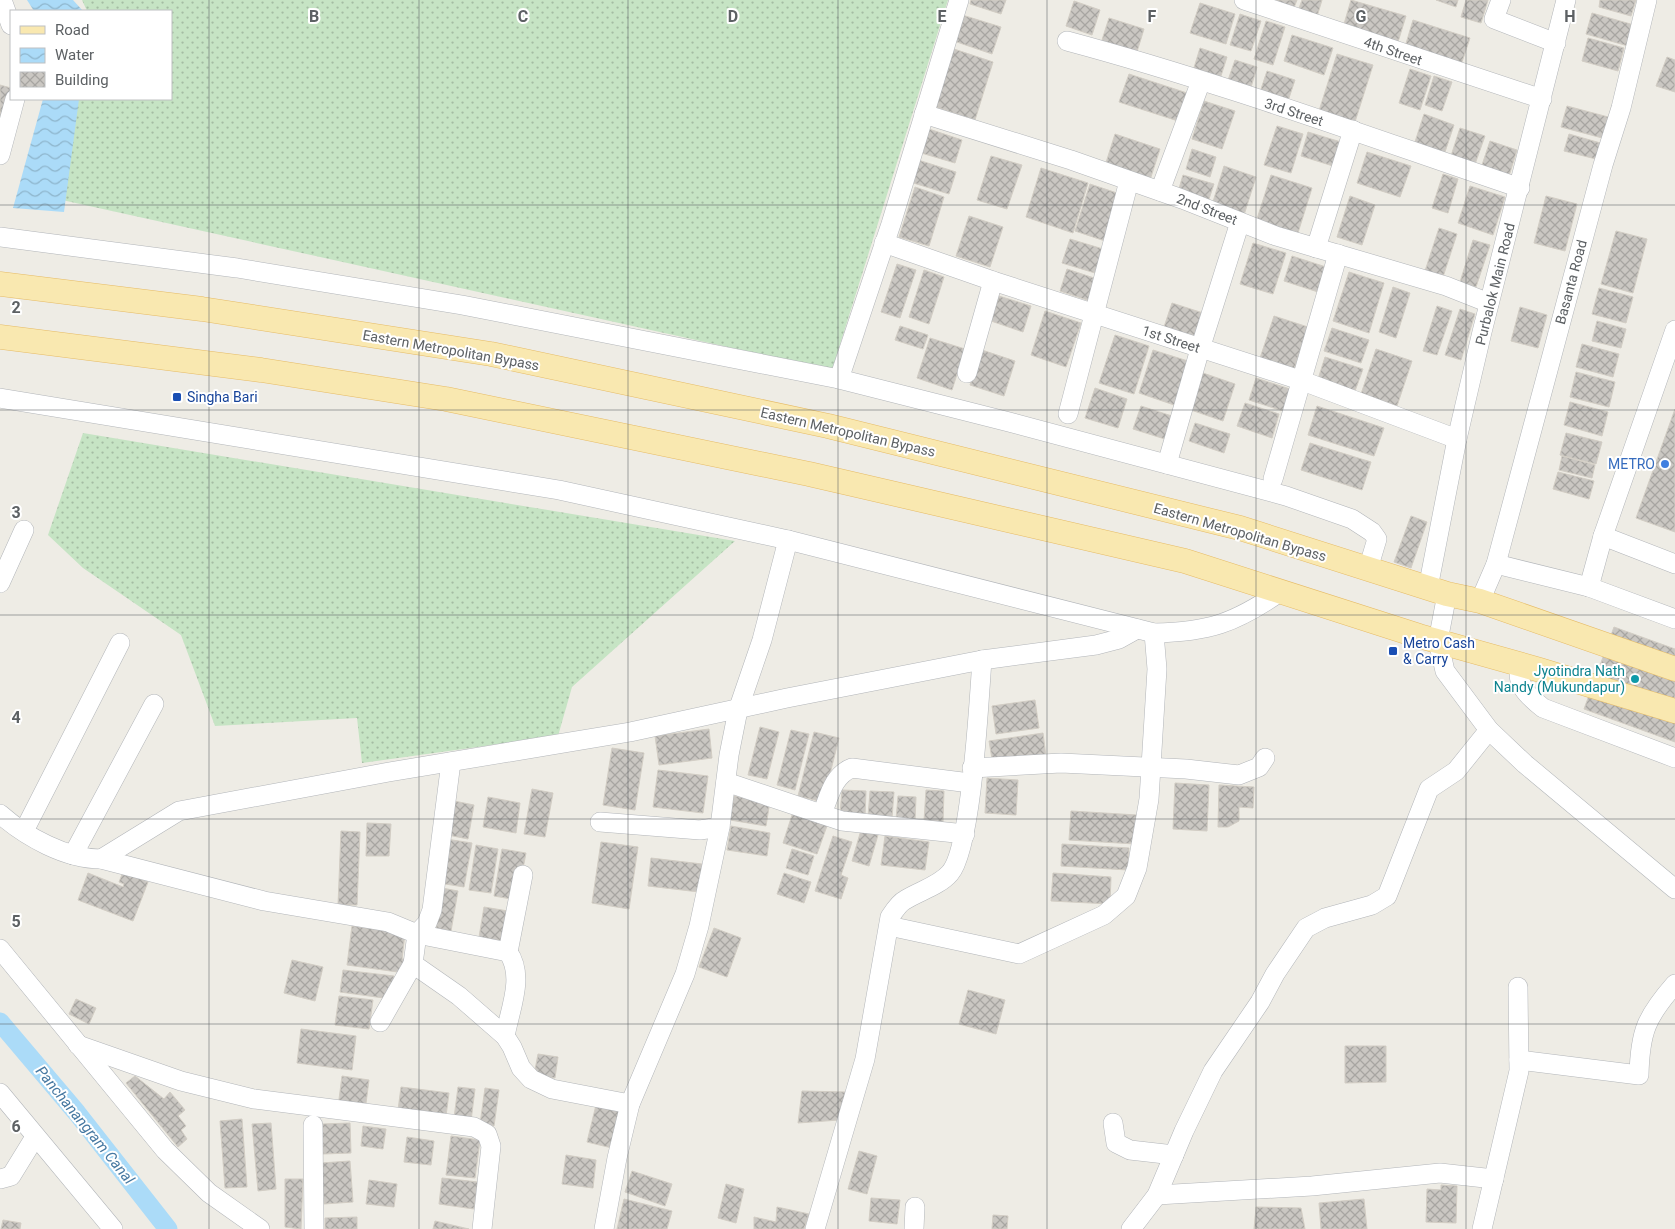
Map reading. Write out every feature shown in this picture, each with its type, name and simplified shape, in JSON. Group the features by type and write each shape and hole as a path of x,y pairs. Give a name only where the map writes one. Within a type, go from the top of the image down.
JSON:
{"main road":[{"name":"Eastern Metropolitan Bypass","path":"0,284 202,308 492,354 828,426 1240,528 1368,569 1436,584 1480,602 1675,670"},
{"path":"0,337 261,370 446,399 809,474 1185,561 1438,641 1675,711"}],"street":[{"path":"2,0 7,24"},
{"path":"839,379 884,243 959,0"},
{"name":"4th Street","path":"1244,0 1542,99"},
{"path":"1501,0 1494,19 1556,44"},
{"name":"Purbalok Main Road","path":"1438,641 1436,584 1457,439 1566,0"},
{"name":"Basanta Road","path":"1480,602 1496,564 1603,165 1621,108 1647,0"},
{"name":"3rd Street","path":"1067,41 1149,63 1353,130 1520,188"},
{"path":"1160,191 1201,81"},
{"path":"0,155 15,100"},
{"name":"2nd Street","path":"924,114 1160,191 1276,236 1446,286 1490,303"},
{"path":"1316,248 1353,130"},
{"path":"1068,414 1129,181"},
{"path":"1167,464 1200,349 1240,222"},
{"path":"0,237 237,268 462,305 839,379 1286,496 1352,519 1372,532 1377,539 1368,569"},
{"name":"1st Street","path":"884,243 993,281 1300,380 1457,439"},
{"path":"1273,479 1300,380 1338,254"},
{"path":"966,373 993,281"},
{"path":"1589,587 1603,536 1675,330"},
{"path":"0,398 559,490 788,540 1146,631 1182,633 1237,619 1280,592"},
{"path":"0,583 24,530"},
{"path":"1603,536 1675,564"},
{"path":"604,1229 617,1158 630,1104 685,974 699,926 720,827 738,710 762,640 788,540"},
{"path":"1496,564 1589,587 1675,619"},
{"path":"101,858 179,811 630,732 982,660 1096,645 1146,631"},
{"path":"889,926 1019,954 1104,915 1126,896 1137,868 1144,837 1152,767 1157,669 1146,631"},
{"path":"1438,641 1445,671 1489,730 1525,764 1675,889"},
{"path":"24,831 120,643"},
{"path":"815,1229 865,1060 890,917 902,901 929,888 950,873 960,855 965,834 982,660"},
{"path":"1521,664 1518,673 1525,694 1543,708 1675,758"},
{"path":"73,855 154,704"},
{"path":"1131,1229 1157,1196 1213,1071 1260,1002 1275,974 1306,928 1325,918 1372,905 1387,896 1428,789 1456,771 1489,730"},
{"path":"822,814 837,778 842,772 852,768 971,775 1062,763 1152,767 1239,775 1259,767 1265,758"},
{"path":"380,1022 413,964 417,934 427,923 432,910 451,762"},
{"path":"726,782 842,821 864,825 965,834"},
{"path":"2,821 73,855 101,858 264,901 388,922 417,934 508,952 514,960 517,976 505,1036"},
{"path":"600,822 700,830 720,827"},
{"path":"508,952 523,875"},
{"path":"0,949 177,1162 208,1193 260,1229"},
{"path":"413,964 459,996 505,1036 521,1068 531,1079 552,1089 630,1104"},
{"path":"1519,1060 1639,1075 1640,1045 1645,1027 1657,1005 1675,984"},
{"path":"1482,1229 1519,1071 1518,987"},
{"path":"78,1045 181,1081 254,1099 474,1127 487,1134 492,1158 482,1229"},
{"path":"0,1093 113,1229"},
{"path":"1113,1122 1116,1143 1130,1150 1174,1155"},
{"path":"313,1125 314,1229"},
{"path":"0,1179 11,1176 36,1137"},
{"path":"1157,1196 1312,1186 1440,1173 1494,1179"},
{"path":"914,1229 915,1207"}],"green space":[{"path":"82,0 948,0 832,370 62,200 75,100 172,100 172,10 87,10"},
{"path":"83,433 735,541 572,687 558,736 362,763 357,718 215,726 181,635 83,568 48,535"}],"water":[{"path":"27,0 73,0 82,10 33,10"},
{"path":"43,100 79,100 64,212 13,208"}],"building":[{"path":"971,0 1006,0 1001,14 970,4"},
{"path":"1277,0 1297,0 1293,10 1276,4"},
{"path":"1302,0 1322,0 1316,20 1297,14"},
{"path":"1351,0 1406,16 1398,42 1344,24"},
{"path":"1436,0 1458,0 1456,7"},
{"path":"1466,0 1488,0 1481,23 1461,17"},
{"path":"1600,0 1636,0 1631,16 1599,7"},
{"path":"1074,1 1100,10 1092,35 1066,26"},
{"path":"1200,3 1235,14 1226,44 1190,33"},
{"path":"1592,13 1634,25 1628,46 1586,34"},
{"path":"959,14 1001,27 992,54 951,40"},
{"path":"1240,14 1261,21 1251,51 1230,45"},
{"path":"1109,18 1144,29 1136,55 1101,43"},
{"path":"1413,20 1470,38 1461,65 1405,47"},
{"path":"1266,21 1285,27 1273,65 1254,59"},
{"path":"1292,35 1333,48 1324,75 1284,61"},
{"path":"1588,38 1624,48 1618,71 1582,61"},
{"path":"951,48 993,62 975,120 933,106"},
{"path":"1200,48 1227,57 1220,79 1193,71"},
{"path":"1337,54 1373,65 1354,125 1318,114"},
{"path":"1667,57 1675,60 1675,92 1656,86"},
{"path":"1235,60 1257,67 1249,94 1226,86"},
{"path":"1410,69 1431,76 1420,110 1399,103"},
{"path":"1267,71 1295,80 1288,101 1260,92"},
{"path":"1129,74 1187,93 1178,121 1119,102"},
{"path":"1434,76 1452,82 1442,111 1425,105"},
{"path":"0,85 10,88 10,92 0,133"},
{"path":"1204,101 1235,111 1222,149 1192,139"},
{"path":"1567,106 1612,118 1606,139 1561,127"},
{"path":"1424,114 1454,125 1444,155 1414,145"},
{"path":"1277,126 1303,134 1291,173 1264,165"},
{"path":"926,128 962,140 955,163 918,152"},
{"path":"1460,128 1485,136 1474,167 1450,159"},
{"path":"1308,132 1341,142 1333,166 1301,156"},
{"path":"1115,134 1160,149 1149,183 1104,169"},
{"path":"1569,134 1604,144 1600,160 1564,151"},
{"path":"1490,141 1517,150 1509,176 1481,168"},
{"path":"1192,149 1216,157 1210,177 1186,169"},
{"path":"1367,152 1411,166 1400,197 1357,183"},
{"path":"991,156 1022,165 1007,209 977,200"},
{"path":"915,159 956,172 949,194 907,181"},
{"path":"1224,166 1256,177 1244,215 1212,205"},
{"path":"1041,168 1088,183 1073,233 1026,217"},
{"path":"1443,174 1458,179 1448,213 1432,208"},
{"path":"1183,175 1214,184 1208,202 1178,192"},
{"path":"1271,175 1312,188 1297,236 1256,222"},
{"path":"1090,184 1123,195 1108,242 1075,231"},
{"path":"1470,186 1505,197 1493,235 1458,223"},
{"path":"915,187 944,197 929,246 899,237"},
{"path":"1350,196 1375,205 1362,245 1337,237"},
{"path":"1546,196 1577,204 1565,251 1534,243"},
{"path":"969,216 1003,227 990,267 956,256"},
{"path":"1439,228 1457,234 1442,280 1424,274"},
{"path":"1616,231 1647,239 1633,293 1601,284"},
{"path":"1070,239 1103,249 1095,273 1062,263"},
{"path":"1473,240 1490,245 1476,287 1460,282"},
{"path":"1253,243 1286,253 1273,294 1240,284"},
{"path":"1292,256 1326,267 1318,292 1284,281"},
{"path":"897,264 916,270 900,318 881,312"},
{"path":"1067,269 1097,279 1090,301 1060,291"},
{"path":"924,270 944,277 929,324 909,317"},
{"path":"1349,272 1384,283 1369,333 1333,321"},
{"path":"1393,287 1410,293 1396,338 1379,332"},
{"path":"1599,288 1633,297 1626,323 1592,314"},
{"path":"999,296 1031,306 1023,332 991,321"},
{"path":"1172,303 1203,313 1195,337 1164,327"},
{"path":"1437,306 1452,311 1437,355 1423,351"},
{"path":"1520,307 1547,315 1538,348 1511,341"},
{"path":"1460,309 1475,314 1461,360 1445,355"},
{"path":"1045,311 1081,323 1066,367 1031,355"},
{"path":"1274,316 1308,327 1293,372 1259,361"},
{"path":"1597,321 1626,329 1621,348 1592,341"},
{"path":"900,326 928,335 923,349 895,340"},
{"path":"1332,328 1369,340 1361,363 1324,351"},
{"path":"1115,335 1149,346 1134,394 1099,383"},
{"path":"930,338 965,349 952,390 917,378"},
{"path":"1582,344 1619,354 1613,377 1576,367"},
{"path":"1376,349 1412,361 1397,406 1361,394"},
{"path":"982,350 1015,361 1004,396 970,385"},
{"path":"1153,350 1191,362 1177,406 1139,393"},
{"path":"1325,357 1363,369 1355,391 1318,379"},
{"path":"1576,372 1615,382 1609,407 1570,397"},
{"path":"1203,373 1235,384 1223,421 1191,410"},
{"path":"1256,378 1290,389 1283,411 1249,400"},
{"path":"1095,388 1127,399 1118,428 1085,418"},
{"path":"1570,402 1608,412 1602,436 1564,425"},
{"path":"1245,403 1279,414 1272,438 1237,426"},
{"path":"1141,406 1175,417 1168,440 1133,429"},
{"path":"1317,406 1384,428 1374,456 1308,435"},
{"name":"METRO","path":"1675,409 1675,532 1636,518"},
{"path":"1195,423 1230,434 1224,453 1189,441"},
{"path":"1566,433 1602,442 1596,464 1560,455"},
{"path":"1310,443 1371,462 1362,490 1301,470"},
{"path":"1562,456 1595,465 1592,478 1559,470"},
{"path":"1558,472 1594,481 1589,499 1553,489"},
{"path":"1411,516 1427,522 1411,568 1394,562"},
{"name":"Jyotindra Nath Nandy (Mukundapur)","path":"1614,627 1675,649 1675,742 1584,709"},
{"path":"1035,700 1039,728 996,734 992,706"},
{"path":"760,727 779,732 767,779 748,775"},
{"path":"709,729 712,758 659,765 655,736"},
{"path":"791,730 809,734 795,790 777,785"},
{"path":"814,732 839,738 823,802 798,796"},
{"path":"1043,733 1046,757 993,765 989,741"},
{"path":"612,748 644,753 635,810 603,805"},
{"path":"658,770 708,776 703,813 653,807"},
{"path":"987,778 1018,780 1016,815 985,813"},
{"path":"1175,783 1209,785 1207,831 1173,829"},
{"path":"1219,785 1254,787 1253,808 1239,807 1239,821 1228,827 1218,827"},
{"path":"532,789 553,793 545,837 524,834"},
{"path":"842,790 866,791 865,816 840,814"},
{"path":"926,790 944,791 943,822 924,821"},
{"path":"870,791 894,792 892,818 868,817"},
{"path":"734,796 770,801 766,826 730,820"},
{"path":"898,796 916,797 915,821 896,820"},
{"path":"488,797 520,803 516,833 483,827"},
{"path":"454,801 474,805 468,839 448,835"},
{"path":"1071,811 1137,815 1135,844 1069,840"},
{"path":"793,812 828,823 817,854 783,843"},
{"path":"367,823 391,824 389,856 366,856"},
{"path":"731,826 770,833 767,856 727,850"},
{"path":"861,830 878,835 869,866 852,861"},
{"path":"341,831 360,832 357,905 338,905"},
{"path":"833,836 852,842 841,875 848,878 841,899 815,891"},
{"path":"885,836 929,842 925,870 881,865"},
{"path":"446,839 472,843 464,887 439,883"},
{"path":"601,842 638,847 629,909 592,903"},
{"path":"1062,844 1129,848 1128,870 1061,866"},
{"path":"476,845 498,849 491,893 469,890"},
{"path":"502,849 526,853 517,900 494,896"},
{"path":"792,849 814,856 808,875 786,868"},
{"path":"651,858 702,864 699,892 648,886"},
{"path":"123,872 148,882 133,921 78,900 88,873 123,887 124,884 119,882"},
{"path":"784,873 811,882 804,903 777,894"},
{"path":"1053,873 1111,877 1110,904 1051,901"},
{"path":"442,888 458,891 451,931 436,928"},
{"path":"484,907 514,912 509,942 479,937"},
{"path":"352,926 405,933 402,959 406,959 405,973 347,965"},
{"path":"714,928 741,938 727,977 699,967"},
{"path":"292,960 323,967 315,1001 284,993"},
{"path":"343,970 394,976 391,999 340,992"},
{"path":"968,990 1005,1000 996,1034 959,1024"},
{"path":"339,996 373,1000 369,1029 335,1025"},
{"path":"76,999 96,1008 89,1024 69,1014"},
{"path":"301,1029 356,1036 352,1070 297,1063"},
{"path":"1345,1046 1386,1046 1386,1082 1345,1083"},
{"path":"538,1054 558,1057 555,1078 534,1075"},
{"path":"135,1076 164,1099 170,1092 185,1110 178,1116 186,1126 181,1130 187,1139 178,1147 126,1083"},
{"path":"342,1076 369,1080 365,1111 338,1107"},
{"path":"401,1087 449,1093 446,1116 398,1110"},
{"path":"458,1087 475,1089 471,1121 454,1118"},
{"path":"485,1088 499,1090 494,1126 480,1124"},
{"path":"802,1091 846,1092 839,1120 798,1123"},
{"path":"596,1105 621,1111 612,1148 587,1142"},
{"path":"242,1119 247,1187 225,1188 220,1121"},
{"path":"271,1123 276,1189 258,1191 252,1124"},
{"path":"350,1123 351,1153 323,1154 322,1124"},
{"path":"363,1126 386,1129 383,1149 361,1146"},
{"path":"451,1136 480,1140 475,1178 446,1175"},
{"path":"407,1137 434,1141 431,1165 404,1162"},
{"path":"859,1151 877,1156 867,1194 848,1189"},
{"path":"566,1155 596,1160 593,1188 562,1184"},
{"path":"350,1161 353,1202 324,1204 321,1163"},
{"path":"632,1171 672,1184 665,1206 625,1192"},
{"path":"442,1178 478,1182 474,1209 439,1204"},
{"path":"285,1179 303,1179 301,1229 285,1227"},
{"path":"369,1180 397,1184 394,1207 366,1204"},
{"path":"726,1184 744,1189 736,1223 718,1218"},
{"path":"1441,1185 1457,1186 1456,1223 1426,1222 1427,1189 1441,1190"},
{"path":"871,1198 900,1200 897,1224 869,1221"},
{"path":"624,1199 672,1211 667,1229 617,1229"},
{"path":"1364,1199 1367,1229 1321,1229 1319,1203"},
{"path":"777,1207 809,1214 804,1229 754,1229 754,1217 776,1222"},
{"path":"1256,1207 1301,1208 1305,1229 1254,1229"},
{"path":"993,1215 1008,1216 1007,1229 992,1229"},
{"path":"357,1217 357,1229 325,1229 325,1218"},
{"path":"3,1220 21,1223 20,1229 1,1229"},
{"path":"435,1221 469,1229 433,1229"}],"waterway":[{"name":"Panchanangram Canal","path":"0,1022 77,1113 168,1229"}],"place":[{"name":"Singha Bari","path":"177,397"},
{"name":"METRO","path":"1665,464"},
{"name":"Metro Cash & Carry","path":"1393,651"},
{"name":"Jyotindra Nath Nandy (Mukundapur)","path":"1635,679"}]}
